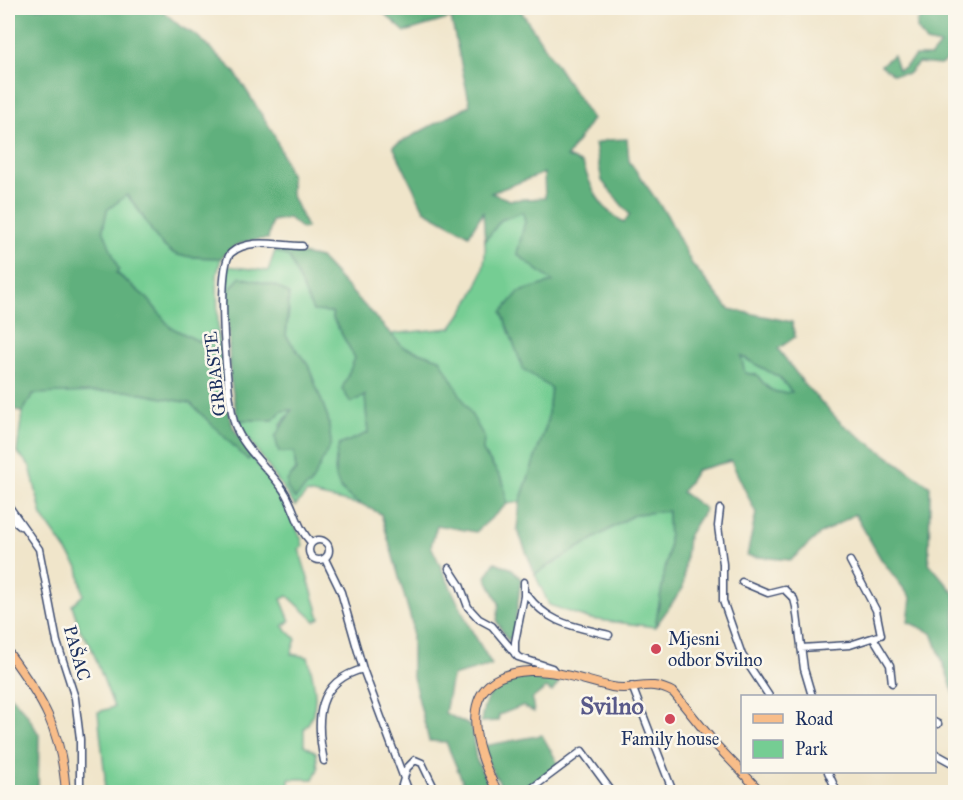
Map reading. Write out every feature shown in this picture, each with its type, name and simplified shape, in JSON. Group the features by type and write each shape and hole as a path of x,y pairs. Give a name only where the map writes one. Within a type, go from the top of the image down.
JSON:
{"main road":[{"path":"8,652 32,685 50,716 62,757 66,792"},
{"path":"498,792 482,758 474,720 476,701 493,681 516,672 556,673 611,687 653,684 674,693 717,746 741,771"},
{"path":"743,773 761,792"}],"street":[{"name":"GRBASTE","path":"302,246 254,243 230,254 225,261 223,274 224,324 226,366 236,426 284,490 304,536 312,543"},
{"name":"PAŠAC","path":"8,505 39,549 57,642 75,698 80,739 80,792"},
{"path":"720,509 718,526 723,564 723,601 742,655 768,695"},
{"name":"PAŠAC","path":"8,516 24,528"},
{"name":"GRBASTE","path":"312,543 318,540 327,544 330,550 325,559"},
{"name":"GRBASTE","path":"312,543 310,555 318,560 325,559"},
{"name":"GRBASTE","path":"325,559 341,592 363,669 409,792"},
{"path":"801,648 841,646 874,639 881,635 879,619 850,561"},
{"path":"449,568 460,585 468,607 479,619 492,626 518,657 552,668 556,673"},
{"path":"515,654 524,582"},
{"path":"742,582 760,592 768,593 784,589 788,592 796,607 804,669 812,695"},
{"path":"524,596 527,595 539,609 556,621 609,635"},
{"path":"874,639 890,665 892,683"},
{"path":"324,761 320,730 324,697 340,677 363,669"},
{"path":"632,686 673,792"},
{"path":"527,792 582,751 612,792"},
{"path":"936,754 954,764"},
{"path":"400,792 411,762 418,761 436,792"},
{"path":"829,773 837,792"}],"green space":[{"path":"8,8 159,8 181,27 196,35 234,71 274,134 291,177 291,194 307,228 302,229 289,218 272,221 268,239 242,243 221,258 183,256 170,251 162,244 127,195 107,210 103,229 119,270 116,273 148,299 170,327 204,344 210,332 218,334 228,407 233,427 251,455 248,460 190,403 127,391 33,394 22,413 11,407 8,386 15,375 8,369"},
{"path":"378,8 519,8 592,119 567,157 583,164 589,182 603,205 624,222 630,215 602,181 595,144 607,140 627,139 629,161 667,215 692,264 729,309 792,322 795,337 778,349 805,385 841,423 930,486 929,563 955,594 955,696 932,633 908,622 911,598 881,559 855,514 820,534 791,560 747,556 756,513 731,461 697,470 682,492 705,509 688,536 683,588 655,627 669,547 668,511 635,514 535,574 517,529 520,502 547,423 551,388 523,369 502,312 519,292 553,282 517,254 525,222 523,212 501,220 485,241 483,212 469,235 424,210 393,146 470,105 451,18 405,32","holes":["544,173 545,198 510,200 491,193","741,356 779,377 792,392 775,392 767,387 757,375 745,373"]},
{"path":"926,8 936,8 939,14 947,17 955,8 955,56 940,65 918,63 908,74 893,74 881,65 893,55 898,70 905,67 915,56 931,56 940,45 926,42 917,29 917,22 928,11"},
{"path":"126,195 156,237 170,251 183,256 221,258 217,275 218,334 210,332 204,344 170,327 148,299 116,272 103,229 107,210"},
{"path":"523,212 525,222 517,254 553,282 519,292 523,369 551,388 547,423 520,502 507,504 503,481 483,451 440,359 403,347 390,334 451,328 477,287 484,265 485,241 501,220"},
{"path":"300,249 293,252 320,258 403,347 440,359 484,437 483,451 503,481 507,504 476,532 437,525 431,546 469,626 492,665 452,676 445,713 471,726 476,759 492,792 467,792 446,742 429,741 412,673 412,623 381,514 348,496 337,481 335,472 339,445 368,433 365,395 351,403 342,389 355,358 332,312 313,311 289,257 275,251"},
{"path":"275,251 289,257 313,311 332,312 333,319 355,358 365,395 368,434 339,445 340,489 361,505 307,493 295,506 239,424 238,420 273,420 282,411 293,410 280,425 294,452 296,470 287,481 320,462 331,443 328,418 308,365 286,336 289,311 276,286 240,277 227,293 227,266 268,271"},
{"path":"240,277 276,286 289,294 286,336 308,365 328,418 331,443 310,486 307,486 295,499 287,488 287,481 296,470 294,452 279,452 275,437 292,410 282,411 273,420 238,420 230,377 227,293"},
{"path":"740,356 779,377 793,393 780,393 772,390 757,375 745,373"},
{"path":"127,391 190,403 249,459 251,455 280,495 301,538 303,546 299,549 320,618 315,621 288,596 281,599 290,621 283,626 296,639 291,654 308,657 312,676 315,704 310,721 304,729 304,745 316,752 318,769 313,779 289,779 289,792 104,792 105,777 98,712 114,707 90,644 80,630 72,605 83,595 78,567 42,516 30,466 17,452 22,413 33,394"},
{"path":"668,511 669,547 655,627 590,619 549,605 535,574 635,514"},
{"path":"495,562 512,569 521,579 514,633 508,641 497,622 499,603 486,577"},
{"path":"523,676 560,681 552,692 546,688 532,699 534,712 522,706 499,715 498,721 481,722 485,703 493,691"},
{"path":"8,693 27,714 39,735 38,792 8,792"},
{"path":"542,735 559,765 521,792 505,792 489,765 484,746"}],"place":[{"name":"Mjesni odbor Svilno","path":"656,649"},
{"name":"Family house","path":"670,719"}],"district":[{"name":"Svilno","path":"612,706"}]}
